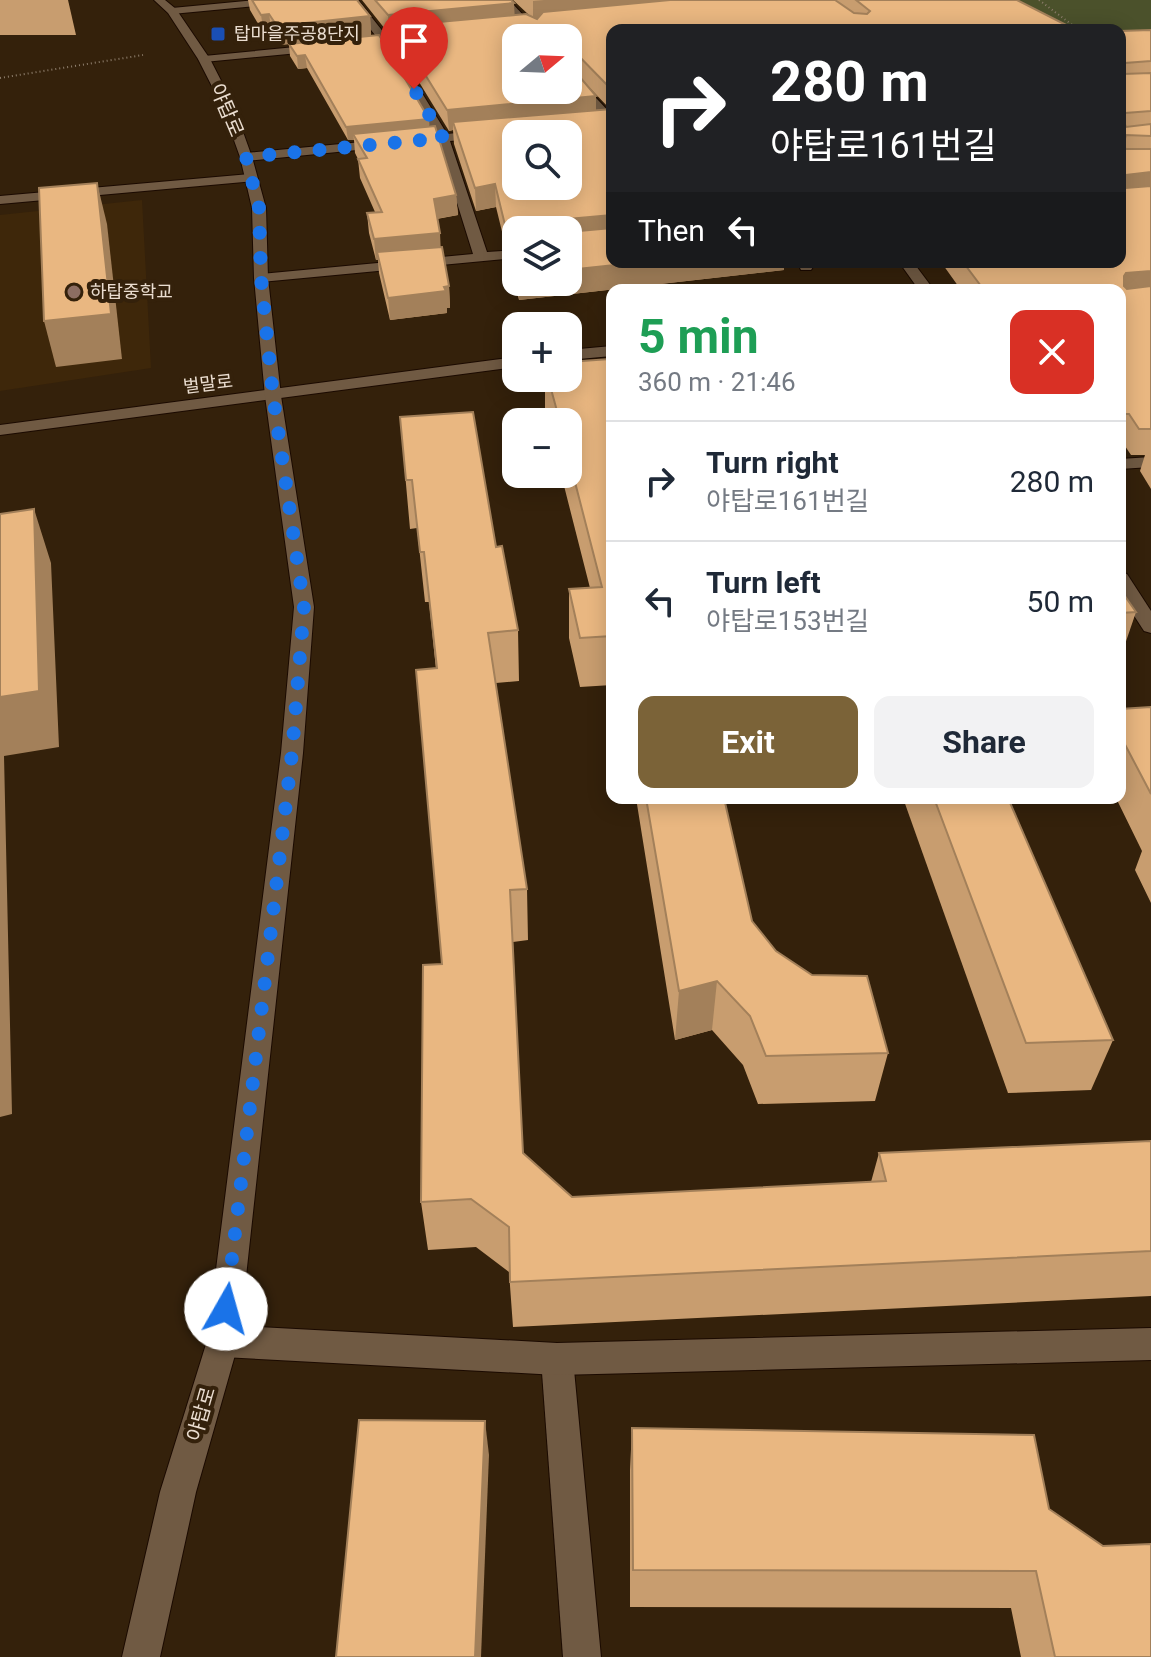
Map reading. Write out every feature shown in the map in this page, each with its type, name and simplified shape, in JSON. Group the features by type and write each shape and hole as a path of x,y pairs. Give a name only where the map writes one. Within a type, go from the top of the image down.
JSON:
{"street":[{"name":"야탑로","path":"141,1657 178,1492 223,1341 292,753 304,607 273,396 261,278 259,208 246,157 227,104 204,59 172,11 159,0"},
{"path":"172,11 289,0"},
{"path":"353,0 385,41 443,138 481,257"},
{"path":"503,0 528,24"},
{"path":"204,59 443,35"},
{"path":"582,87 606,115"},
{"path":"596,123 606,122"},
{"path":"246,157 502,132"},
{"path":"0,200 250,178"},
{"path":"261,278 502,255"},
{"path":"582,354 606,352"},
{"name":"벌말로","path":"0,430 502,364"},
{"path":"1126,464 1151,462"},
{"path":"1126,587 1151,627"},
{"path":"223,1341 557,1359 1151,1344"},
{"path":"557,1359 582,1657"}],"path":[{"path":"1039,0 1071,24"},
{"path":"0,78 143,55"}],"shaded area":[{"name":"하탑중학교","path":"142,200 151,368 0,391 0,215"}],"green space":[{"path":"842,0 1151,0 1151,33 1126,35 1126,24 999,24"}],"building":[{"path":"252,0 357,0 370,16 277,26 269,14 261,15"},
{"path":"375,0 511,0 514,3 388,15"},
{"path":"670,0 835,0 854,13 867,14 870,11 856,0 1017,0 1064,24 606,24 606,84 582,59 582,24 502,24 502,104 511,104 447,110 395,26 526,14 537,19 543,12"},
{"path":"1151,30 1151,61 1126,63 1126,31"},
{"path":"379,35 429,119 346,127 305,55 297,56 289,44"},
{"path":"1151,73 1151,111 1126,113 1126,74"},
{"path":"582,80 596,96 582,97"},
{"path":"606,109 606,216 503,216 495,184 475,188 453,122"},
{"path":"1151,124 1151,136 1126,135 1126,127"},
{"path":"435,126 456,195 434,199 440,233 374,239 367,213 382,212 358,159 367,158 353,134"},
{"path":"1126,149 1151,149 1151,172 1126,175"},
{"path":"97,183 111,314 44,321 39,188"},
{"path":"1151,186 1151,271 1126,273 1124,284 980,284 968,268 1126,268 1126,188"},
{"path":"606,229 606,266 582,269 582,231"},
{"path":"442,247 449,286 444,287 446,291 388,298 377,252"},
{"path":"1151,286 1151,429 1139,429 1126,414 1126,288"},
{"path":"606,359 606,636 580,638 569,589 602,587 576,488 582,488 582,408 556,408 552,392 582,392 582,361"},
{"path":"473,412 496,547 502,546 518,630 488,633 527,889 510,890 523,1153 572,1197 886,1181 879,1153 1151,1141 1151,1251 510,1282 509,1227 471,1199 421,1202 423,965 442,964 416,670 437,668 424,552 420,552 412,480 406,480 400,417"},
{"path":"34,509 39,691 0,697 0,514"},
{"path":"1126,598 1136,612 1126,613"},
{"path":"1151,707 1151,794 1126,746 1126,709"},
{"path":"647,804 725,804 752,921 776,951 812,975 867,976 888,1053 766,1056 750,1016 717,981 679,991"},
{"path":"936,804 1011,804 1113,1040 1026,1043"},
{"path":"359,1420 485,1421 475,1657 336,1657"},
{"path":"632,1428 1034,1435 1049,1509 1103,1546 1151,1544 1151,1657 1055,1657 1036,1571 633,1570"}],"place":[{"name":"탑마을주공8단지","path":"218,34"},
{"name":"하탑중학교","path":"74,292"}],"route":[{"path":"226,1309 292,753 304,607 273,396 261,278 259,208 246,157 443,138 414,89"}]}
